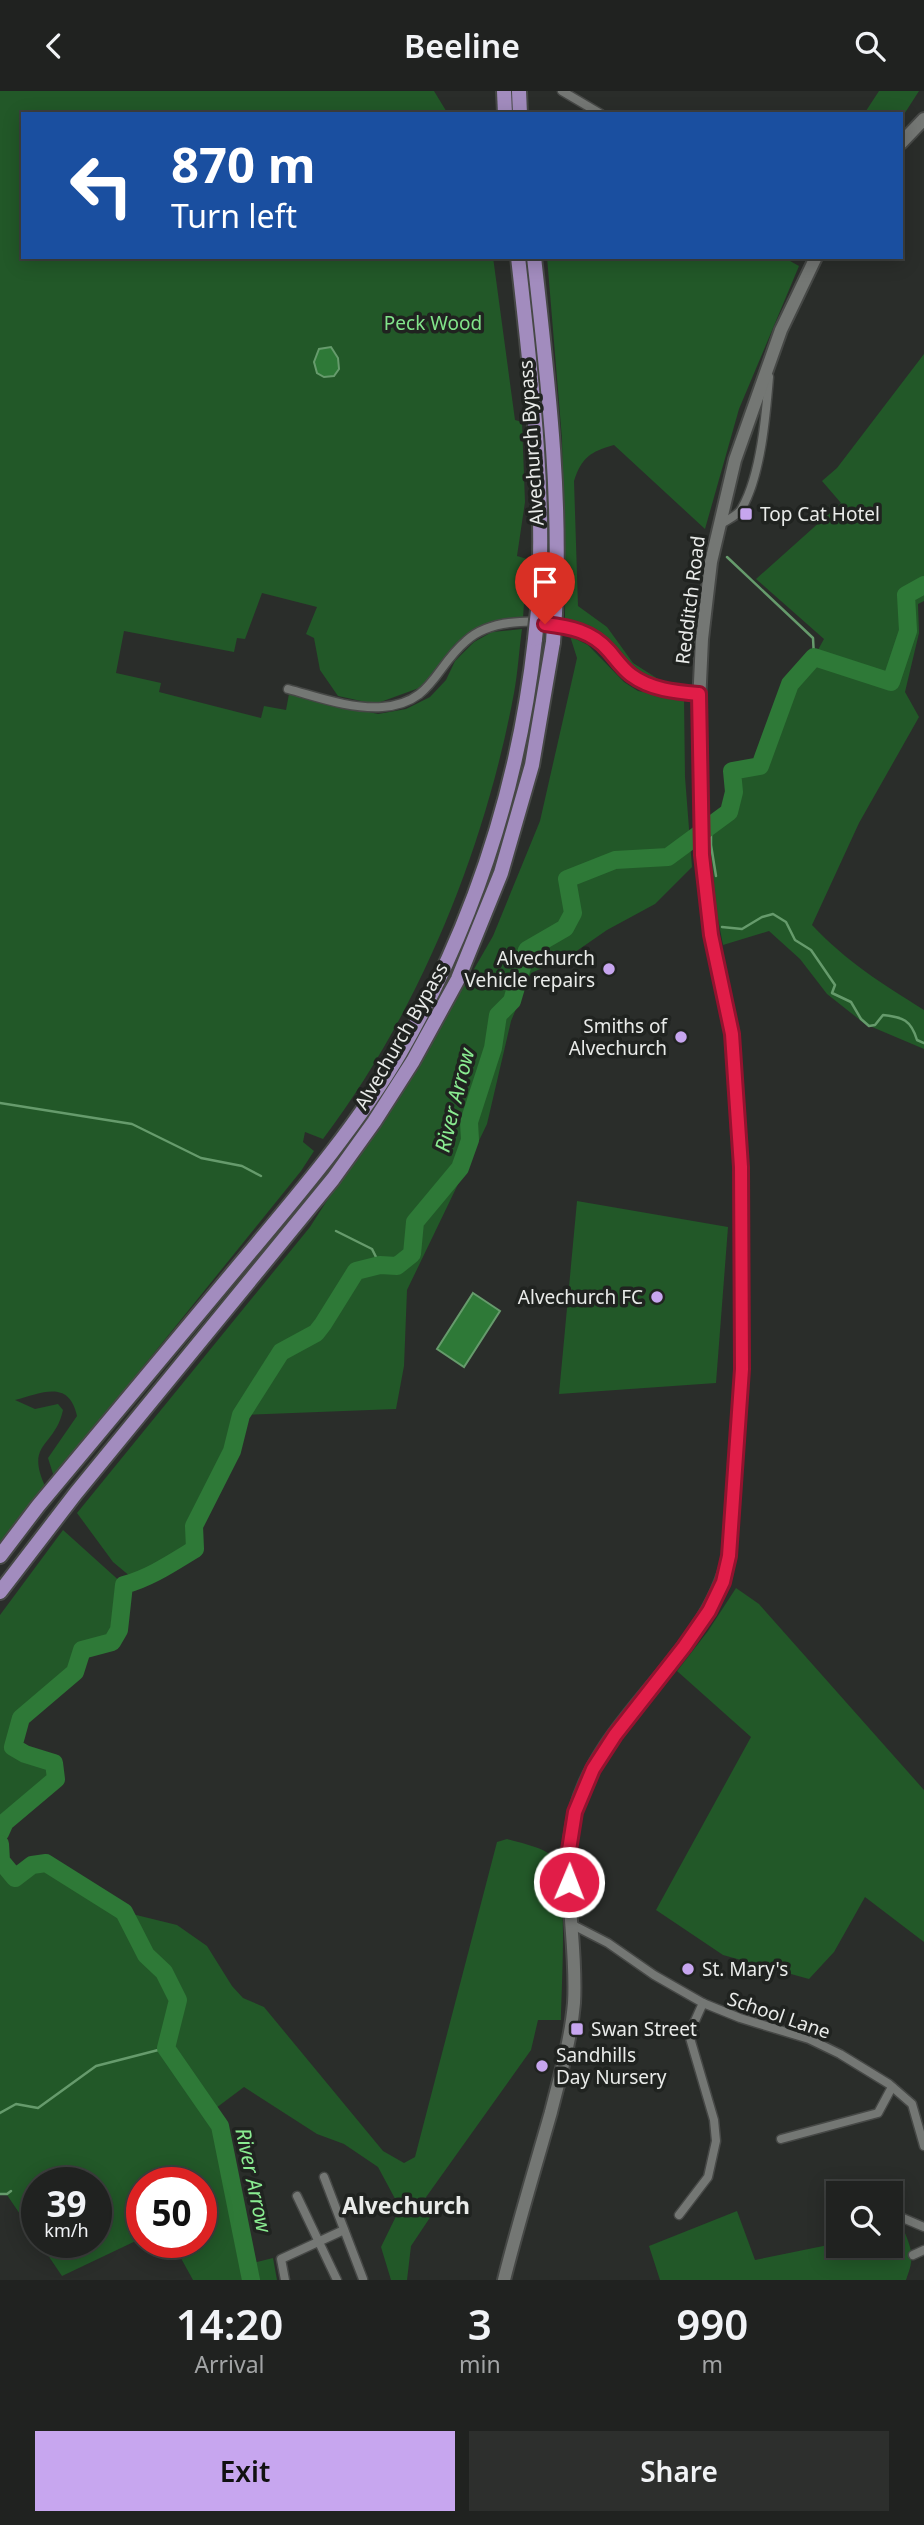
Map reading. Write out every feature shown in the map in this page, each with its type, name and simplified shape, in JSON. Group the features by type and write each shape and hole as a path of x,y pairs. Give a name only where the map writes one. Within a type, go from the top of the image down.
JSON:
{"highway":[{"path":"504,91 505,112"},
{"path":"519,91 520,112"},
{"name":"Alvechurch Bypass","path":"0,1556 38,1506 320,1167 399,1053 445,966 486,864 515,762 535,639 541,566 539,467 518,259"},
{"name":"Alvechurch Bypass","path":"0,1592 76,1493 333,1179 374,1122 413,1061 458,979 501,873 532,765 552,642 558,571 554,455 534,259"}],"main road":[{"path":"903,141 924,119"},
{"name":"Redditch Road","path":"570,1924 569,1850 575,1812 582,1790 608,1745 709,1611 723,1582 729,1556 742,1369 741,1167 732,1034 711,935 702,855 699,694 711,562 735,460 769,363 798,292 815,259"},
{"path":"504,2280 563,2066 574,2003 570,1924"}],"street":[{"path":"562,91 598,112"},
{"path":"719,526 742,510 754,477 766,415 769,363"},
{"path":"288,689 350,705 396,705 428,688 467,639 489,627 522,622 576,629 599,641 625,670 639,680 664,689 699,694"},
{"name":"School Lane","path":"570,1924 608,1943 661,1979 703,2003 752,2022 809,2039 840,2054 892,2087 912,2104 924,2146"},
{"name":"School Lane","path":"679,2215 708,2177 716,2141 711,2108 690,2038 703,2003"},
{"path":"781,2139 878,2113 892,2087"},
{"path":"324,2177 363,2279"},
{"path":"297,2196 337,2280"},
{"path":"903,2218 924,2227"},
{"path":"285,2280 281,2259 344,2230"},
{"path":"913,2255 924,2250"}],"green space":[{"name":"Peck Wood","path":"0,91 434,91 447,112 21,112 21,259 493,259 515,420 522,422 525,502 517,556 527,559 523,618 500,620 482,627 454,645 438,670 419,688 375,704 338,696 320,670 314,638 306,634 317,607 262,593 245,639 237,638 234,652 124,631 116,673 161,683 159,692 261,718 264,706 286,710 289,694 378,714 406,709 430,697 446,680 455,661 474,642 492,632 522,629 514,693 485,811 444,927 389,1038 358,1090 323,1139 305,1132 303,1142 314,1151 301,1171 54,1477 48,1458 77,1416 73,1404 68,1397 53,1391 15,1400 35,1409 58,1404 63,1410 54,1432 43,1446 38,1462 46,1488 0,1548"},
{"path":"879,91 919,91 903,116 903,112 865,112"},
{"path":"547,259 787,259 799,266 739,409 705,529 614,445 588,457 580,466 574,481 578,606 607,627 633,663 666,684 641,676 628,667 613,648 591,629 565,618 562,439"},
{"path":"924,354 924,601 918,604 919,633 905,692 919,717 859,823 812,925 851,961 924,1010 924,1049 865,1024 827,994 800,959 769,931 723,945 717,914 712,905 709,854 711,827 729,812 734,792 732,771 760,766 790,684 814,657 824,639 756,579 841,503 822,481 837,468"},
{"path":"570,636 588,645 624,682 638,691 684,699 685,777 692,867 655,904 607,930 568,957 531,973 511,1021 487,1124 407,1290 404,1366 396,1409 241,1415 232,1451 194,1526 195,1549 137,1582 113,1562 77,1513 310,1227 466,983 493,936 540,821 577,658"},
{"path":"577,1201 728,1227 716,1383 559,1394"},
{"path":"63,1530 124,1585 119,1630 112,1642 82,1650 75,1672 21,1718 13,1747 25,1754 54,1763 56,1779 5,1822 0,1833 0,1615"},
{"path":"736,1588 759,1604 924,1790 924,1942 865,1897 834,1952 809,1979 723,1955 656,1910 751,1737 677,1671"},
{"path":"507,1839 531,1846 553,1857 558,1867 563,1908 561,2020 538,2020 531,2050 419,2207 431,2216 411,2246 407,2280 391,2280 381,2247 400,2208 378,2167 344,2144 317,2134 244,2087 209,2111 220,2126 249,2264 273,2258 277,2280 193,2280 181,2258 217,2258 217,2167 126,2167 126,2246 112,2252 112,2167 21,2167 21,2216 7,2195 0,2194 0,1844 1,1861 15,1878 32,1865 46,1863 124,1912 177,1925 207,1946 232,1986 243,1998 264,2007 383,2151 404,2163 415,2157 497,1842"},
{"path":"737,2211 755,2260 826,2245 826,2258 903,2258 905,2233 911,2256 906,2280 660,2280 649,2246"},
{"path":"50,2258 100,2258 62,2276"}],"shaded area":[{"path":"331,347 338,358 339,369 334,376 324,377 317,373 314,362 319,349"},
{"path":"473,1293 500,1311 464,1367 437,1349"}],"waterway":[{"path":"727,557 813,638 814,657"},
{"name":"River Arrow","path":"0,1833 5,1822 56,1779 54,1763 25,1754 13,1747 21,1718 75,1672 82,1650 112,1642 119,1630 124,1585 152,1574 195,1549 194,1526 232,1451 241,1415 281,1352 316,1333 356,1271 380,1265 397,1266 412,1254 415,1222 460,1168 470,1140 469,1122 493,1048 498,1015 512,1001 527,950 565,928 573,913 567,879 615,860 668,857 729,812 734,792 732,771 760,766 790,684 814,657 891,682 908,631 906,595 924,585"},
{"path":"711,827 716,876"},
{"path":"722,927 742,929 773,914 786,922 795,940 811,950 835,985 832,993 851,1002 861,1019 869,1026 875,1025 883,1015 896,1017 909,1024 917,1040 924,1043"},
{"path":"0,1103 132,1124 201,1158 242,1166 261,1176"},
{"path":"336,1231 372,1249 380,1265"},
{"name":"River Arrow","path":"0,1844 1,1861 15,1878 32,1865 46,1863 124,1912 146,1955 164,1972 178,2000 166,2048 220,2126 251,2280"},
{"path":"0,2113 16,2104 38,2108 96,2066 166,2048"},
{"path":"0,2194 11,2191"}],"place":[{"name":"Top Cat Hotel","path":"746,514"},
{"name":"Alvechurch Vehicle repairs","path":"609,969"},
{"name":"Smiths of Alvechurch","path":"681,1037"},
{"name":"Alvechurch FC","path":"657,1297"},
{"name":"St. Mary's","path":"688,1969"},
{"name":"Swan Street","path":"577,2029"},
{"name":"Sandhills Day Nursery","path":"542,2066"}],"district":[{"name":"Alvechurch","path":"406,2205"}],"route":[{"path":"545,624 568,626 592,636 632,675 648,684 675,692 699,694 702,855 711,935 732,1034 739,1117 743,1233 742,1369 734,1504 726,1571 709,1611 615,1735 582,1790 575,1812 569,1850 569,1882"}]}
